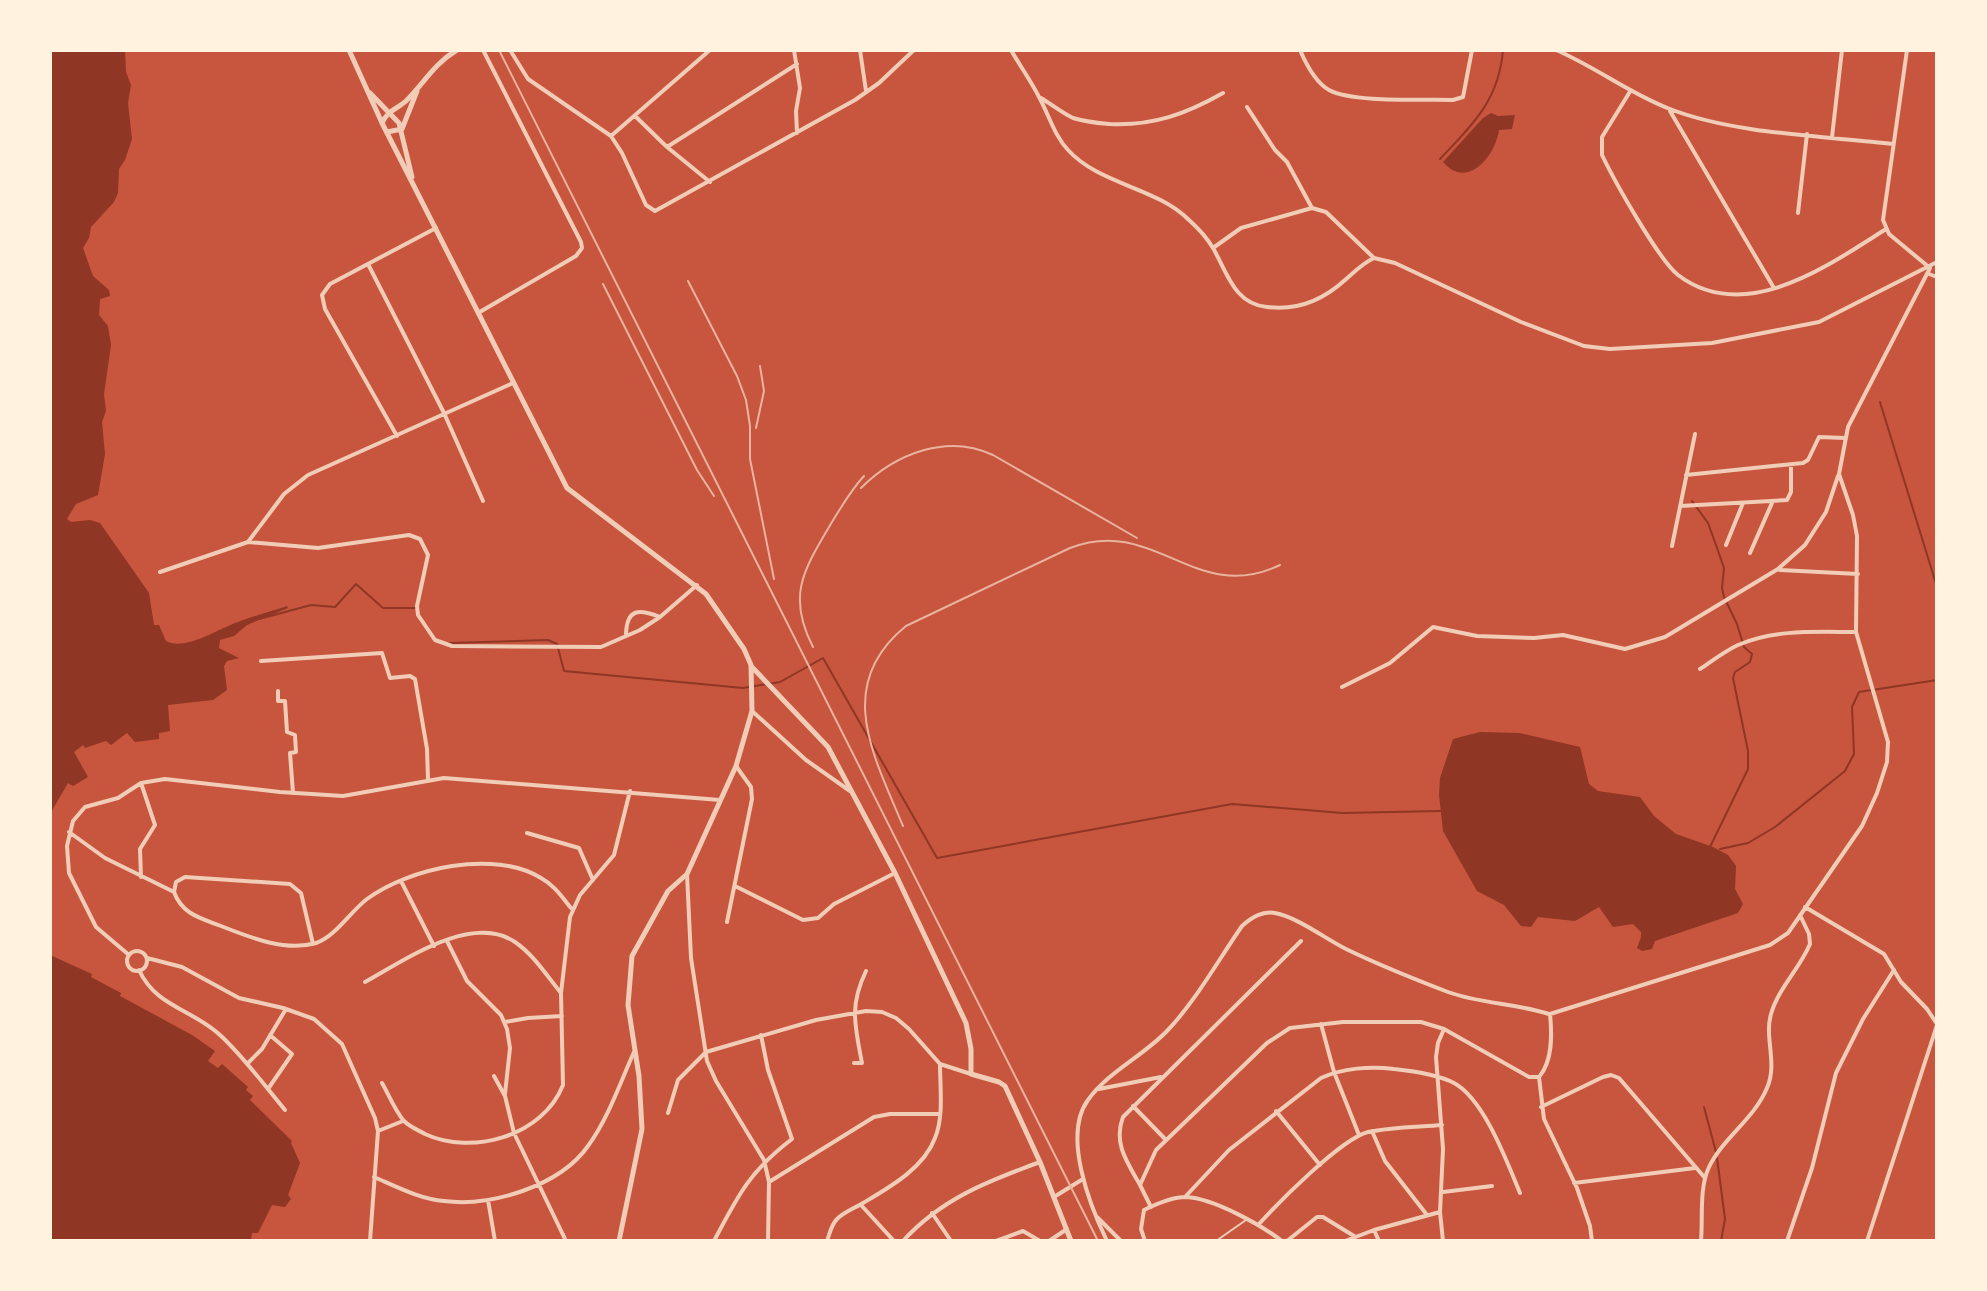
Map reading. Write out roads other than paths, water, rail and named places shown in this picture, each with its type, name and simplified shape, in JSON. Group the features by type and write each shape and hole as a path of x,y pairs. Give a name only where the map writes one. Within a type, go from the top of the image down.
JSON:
{"street":[{"path":"349,50 382,123 567,488 697,585 718,609 751,665 820,736 856,795 966,1023 971,1049 971,1074"},
{"path":"382,123 390,111 419,87 435,66 457,50"},
{"path":"477,313 576,256 582,248 483,50"},
{"path":"510,50 528,79 618,144 649,210 663,209 866,92 914,50"},
{"path":"611,136 710,50"},
{"path":"794,50 800,88 796,111 797,133"},
{"path":"860,50 866,92"},
{"path":"1011,50 1039,97 1056,135 1077,159 1185,216 1213,248 1235,290 1254,304 1268,307 1312,303 1374,258"},
{"path":"1300,50 1307,66 1326,89 1344,96 1453,100 1463,97 1472,50"},
{"path":"1556,50 1669,109 1728,123 1893,144"},
{"path":"1832,137 1842,50"},
{"path":"1907,50 1883,216 1886,229 1937,277"},
{"path":"667,147 797,64"},
{"path":"402,129 419,87"},
{"path":"367,90 390,111 402,129 413,184"},
{"path":"1631,90 1602,137 1601,151 1662,257 1677,274 1709,290 1732,293 1774,288 1812,276 1886,229"},
{"path":"1039,97 1073,118 1115,124 1163,120 1194,109 1223,93"},
{"path":"1247,107 1275,150 1287,162 1312,208"},
{"path":"1669,109 1774,288"},
{"path":"635,116 710,182"},
{"path":"387,132 402,129"},
{"path":"1798,213 1807,134"},
{"path":"1213,248 1241,228 1312,208 1326,212 1374,258 1395,263 1521,322 1584,346 1610,349 1712,343 1819,322 1929,271"},
{"path":"397,436 325,309 322,295 330,284 436,228"},
{"path":"1342,687 1390,663 1433,627 1450,628 1477,636 1534,638 1563,635 1612,647 1634,647 1665,637 1778,569 1805,545 1826,512 1839,474 1845,438 1929,271 1937,262"},
{"path":"369,266 444,413 483,501"},
{"path":"248,542 284,494 308,475 513,383"},
{"path":"1672,546 1695,434"},
{"path":"1686,475 1791,465 1808,460 1819,437 1845,438"},
{"path":"1680,506 1787,500 1790,496 1791,465"},
{"path":"1107,1241 1094,1215 1080,1153 1080,1115 1087,1100 1170,1029 1242,926 1261,914 1285,916 1348,950 1448,992 1477,1000 1518,1004 1550,1014 1770,945 1788,933 1862,826 1887,762 1888,742 1856,632 1857,536 1839,474"},
{"path":"1726,545 1743,503"},
{"path":"1750,553 1772,503"},
{"path":"160,572 248,542 318,548 409,535 420,539 428,555 417,606 418,615 435,640 445,645 601,647 640,630 697,585"},
{"path":"1778,569 1858,574"},
{"path":"626,634 626,623 632,615 644,611 660,617"},
{"path":"1700,669 1736,646 1765,637 1798,632 1856,632"},
{"path":"261,661 382,653 390,678 410,676 415,679 427,749 428,779"},
{"path":"619,1241 642,1129 639,1076 628,1005 632,956 668,891 687,874 736,766 752,711 751,665"},
{"path":"278,691 278,701 285,701 287,732 295,735 296,752 290,753 293,793"},
{"path":"752,711 806,760 856,795"},
{"path":"727,922 753,792 736,766"},
{"path":"129,955 96,927 69,873 67,846 73,821 85,807 118,798 141,783 165,779 293,793 354,795 428,779 454,778 720,800"},
{"path":"141,783 155,825 140,849 141,878"},
{"path":"382,1083 403,1121 434,1138 451,1142 471,1143 514,1133 536,1120 558,1098 564,1073 561,993 572,909 614,855 630,791"},
{"path":"69,832 105,858 174,892 184,910 253,939 284,944 313,944 324,939 372,896 401,881 462,864 492,864 521,869 555,888 572,909"},
{"path":"527,833 579,848 593,880"},
{"path":"735,886 803,920 818,918 834,904 895,873"},
{"path":"687,874 691,958 706,1052 716,1081 764,1160 769,1182 768,1241"},
{"path":"174,892 180,879 191,877 296,886 301,893 313,944"},
{"path":"401,881 434,946"},
{"path":"1805,907 1887,958 1937,1025 1867,1241"},
{"path":"1701,1241 1705,1178 1714,1159 1751,1115 1768,1087 1772,1061 1769,1030 1772,1010 1810,944 1800,915"},
{"path":"365,982 434,946 468,932 488,931 507,937 527,952 561,993"},
{"path":"447,941 467,981 501,1015 504,1022 510,1048 505,1096"},
{"path":"1151,1207 1122,1151 1118,1138 1123,1117 1301,941"},
{"path":"129,955 137,951 143,953 147,958 182,967 239,998 314,1019 342,1044 378,1131 370,1241 355,1241"},
{"path":"129,955 128,965 133,969 145,967 147,958"},
{"path":"139,970 152,993 221,1035 285,1110"},
{"path":"1787,1241 1812,1168 1836,1073 1863,1019 1894,970"},
{"path":"854,1063 862,1063 852,1013 866,971"},
{"path":"247,1064 262,1049 286,1009"},
{"path":"668,1113 678,1080 706,1052 816,1020 852,1013 882,1012 909,1029 940,1064 1005,1086 1057,1195 1071,1241"},
{"path":"1550,1014 1551,1040 1545,1069 1539,1077 1541,1107 1587,1217 1592,1241"},
{"path":"504,1022 562,1016"},
{"path":"1140,1185 1150,1161 1166,1140 1280,1033 1290,1028 1411,1021 1444,1029 1529,1077 1539,1077"},
{"path":"1321,1024 1334,1072 1359,1135"},
{"path":"1443,1241 1440,1212 1443,1192 1442,1125 1437,1078 1438,1043 1444,1029"},
{"path":"268,1089 292,1054 270,1035"},
{"path":"714,1241 741,1190 764,1160 792,1139 768,1070 761,1035"},
{"path":"374,1177 416,1195 441,1201 488,1200 524,1191 559,1172 588,1147 634,1052"},
{"path":"827,1241 834,1222 914,1168 925,1155 935,1137 940,1114 940,1064"},
{"path":"1185,1197 1229,1150 1301,1092 1334,1072 1382,1067 1455,1083 1485,1119 1499,1142 1520,1193"},
{"path":"1541,1107 1603,1077 1611,1075 1619,1078 1705,1178"},
{"path":"494,1076 505,1096 514,1133 566,1241"},
{"path":"1098,1089 1163,1077"},
{"path":"1133,1106 1166,1140"},
{"path":"1276,1111 1320,1165"},
{"path":"769,1182 874,1117 940,1114"},
{"path":"378,1131 403,1121"},
{"path":"1259,1224 1320,1165 1359,1135 1372,1131 1442,1125"},
{"path":"1372,1131 1385,1161 1427,1215"},
{"path":"903,1241 932,1213 969,1190 1040,1162"},
{"path":"1574,1183 1696,1168"},
{"path":"1057,1195 1084,1179"},
{"path":"1443,1192 1492,1186"},
{"path":"1145,1241 1141,1229 1144,1210 1185,1197 1198,1199 1259,1224 1285,1241 1317,1217 1323,1217 1354,1236"},
{"path":"488,1200 495,1241"},
{"path":"861,1205 894,1241"},
{"path":"1345,1241 1440,1212"},
{"path":"932,1213 951,1241"},
{"path":"1094,1215 1121,1241"},
{"path":"1049,1241 1067,1229"},
{"path":"1374,1230 1379,1241"},
{"path":"996,1241 1023,1231 1040,1241"}],"lane":[{"path":"1216,1241 1247,1219"}],"waterway":[{"path":"1036,50 1059,50"},
{"path":"1440,159 1473,122 1490,97 1503,50"},
{"path":"1880,402 1937,587"},
{"path":"1692,501 1708,523 1724,568 1724,597 1744,647 1752,654 1750,662 1735,672 1733,678 1748,751 1748,769 1710,847"},
{"path":"259,619 311,605 335,607 356,584 383,608 415,608"},
{"path":"449,643 548,640 557,644 564,671 743,688 780,682 823,658 937,858 1232,804 1342,813 1441,811"},
{"path":"1720,849 1748,843 1775,827 1845,771 1854,754 1852,707 1859,692 1937,680"},
{"path":"1704,1107 1716,1152"},
{"path":"1717,1158 1725,1219 1721,1241"}],"railway":[{"path":"499,50 1098,1241"},
{"path":"688,281 737,376 746,400 750,459 774,579"},
{"path":"603,284 697,470 714,496"},
{"path":"756,428 764,391 760,366"},
{"path":"861,488 890,465 922,450 958,446 976,449 993,455 1137,538"},
{"path":"813,647 801,613 800,599 806,571 845,500 864,476"},
{"path":"903,826 872,748 866,722 865,697 871,672 884,649 906,626 1070,548 1100,541 1127,542 1223,575 1250,575 1280,565"}]}
